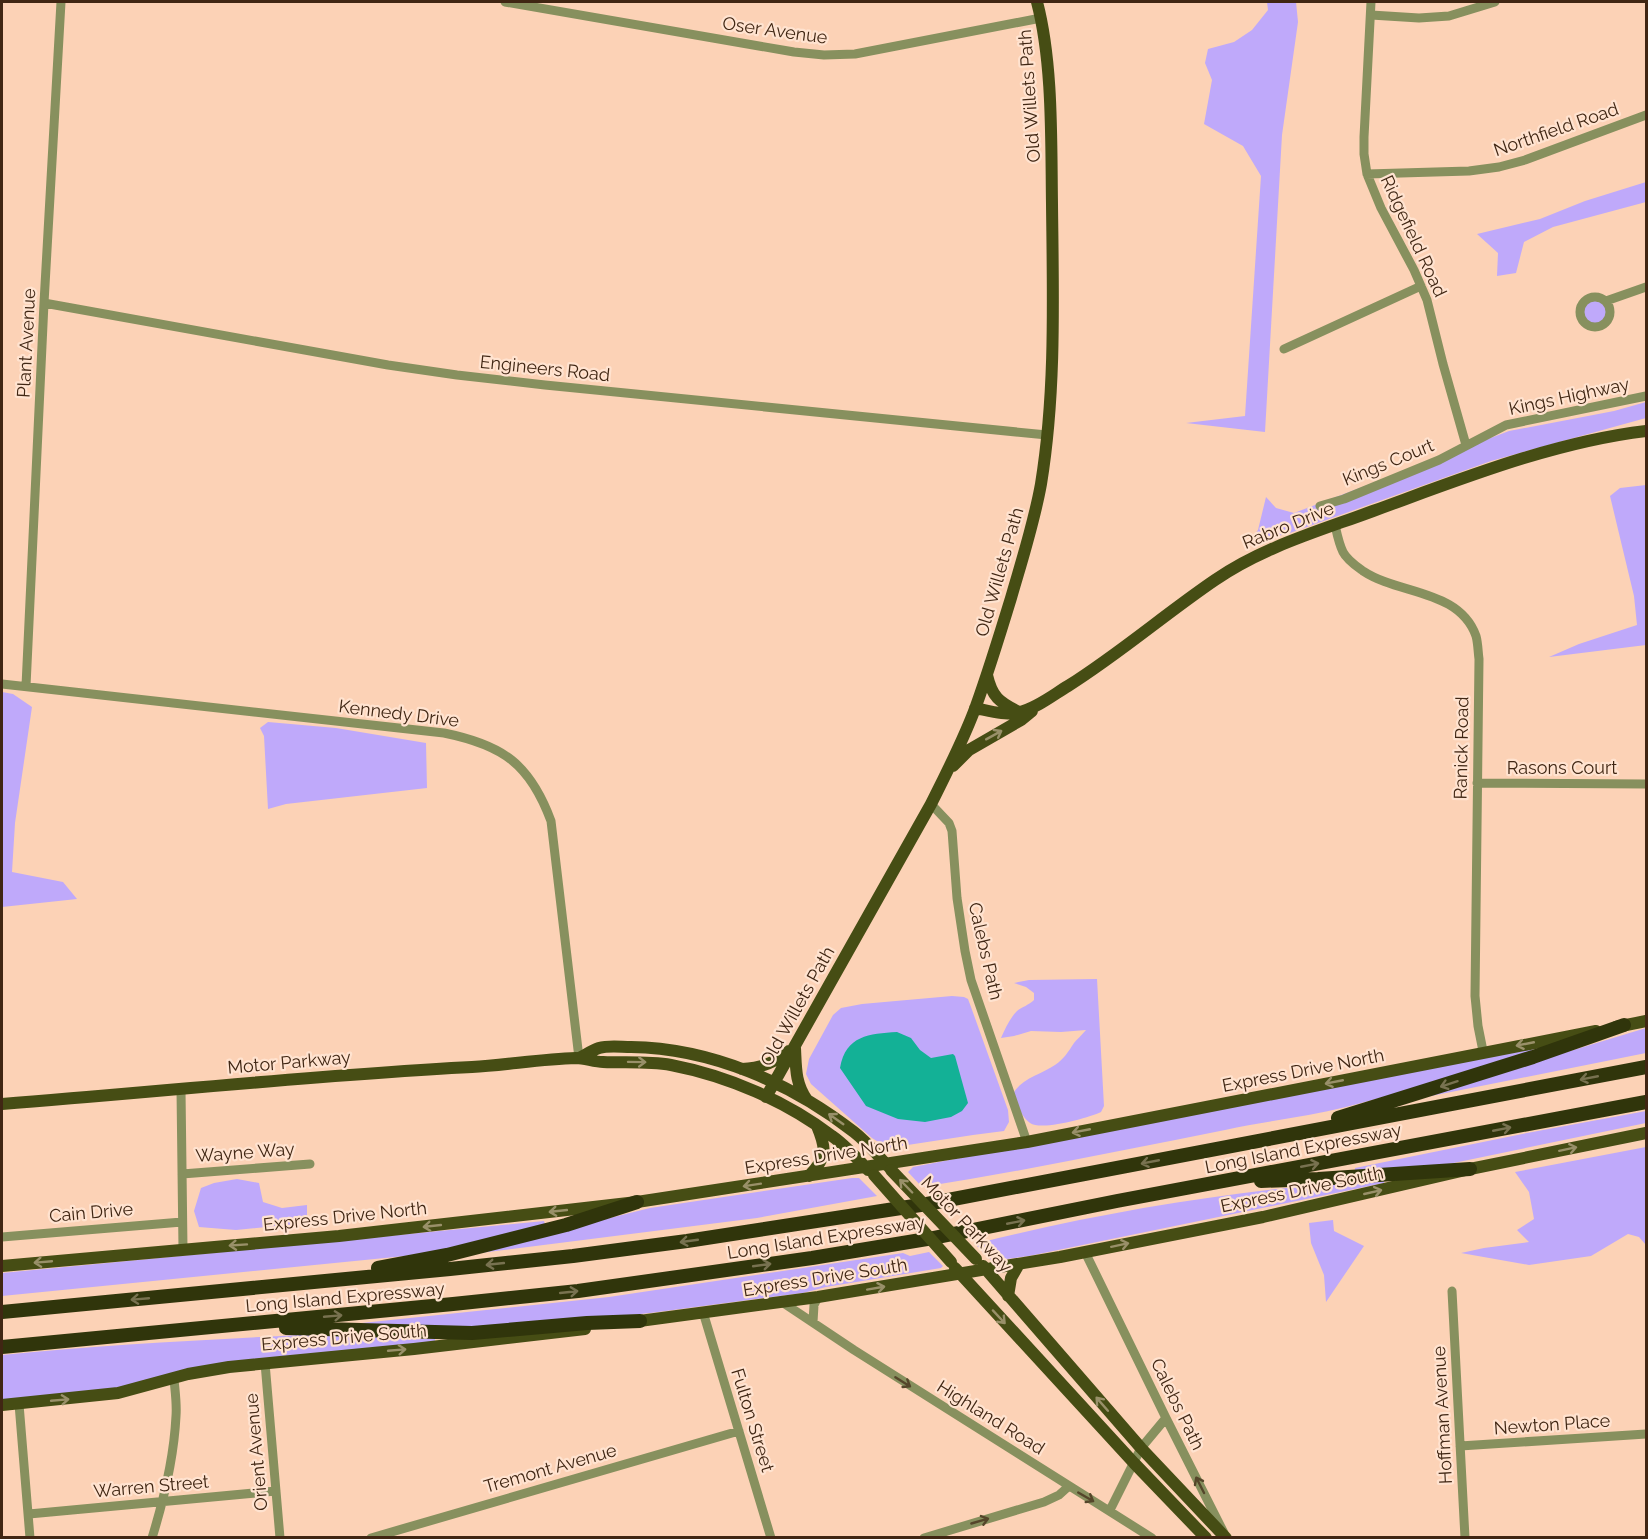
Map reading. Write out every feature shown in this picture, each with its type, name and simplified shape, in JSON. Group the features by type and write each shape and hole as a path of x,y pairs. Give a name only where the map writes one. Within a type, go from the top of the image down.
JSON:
{"highway":[{"path":"1180,1157 1348,1115 1533,1057 1624,1025"},
{"name":"Long Island Expressway","path":"2,1312 495,1264 698,1239 927,1204 1647,1067"},
{"name":"Long Island Expressway","path":"2,1347 453,1304 692,1276 933,1238 1117,1201 1647,1102"},
{"path":"1232,1180 1318,1179 1470,1169"},
{"path":"198,1294 388,1267 447,1255 566,1224 637,1202"},
{"path":"128,1335 268,1328 484,1333 587,1323 640,1321"}],"main road":[{"name":"Old Willets Path","path":"766,1097 931,804 947,771 975,708 987,674 1034,517 1047,435 1053,350 1053,228 1048,75 1037,2"},
{"name":"Rabro Drive","path":"975,708 1000,714 1020,712 1043,702 1126,647 1198,592 1238,565 1266,550 1506,464 1586,442 1647,431"},
{"path":"987,674 995,697 1004,705 1020,712"},
{"path":"947,771 969,750 1022,720 1043,702"},
{"name":"Express Drive North","path":"2,1266 339,1236 637,1202 809,1176 870,1171 1647,1021"},
{"path":"740,1069 762,1067 778,1060 795,1046"},
{"path":"795,1046 796,1075 800,1090 808,1101"},
{"name":"Motor Parkway","path":"579,1058 600,1048 651,1047 691,1054 740,1069 774,1083 833,1116 870,1146 976,1259 1141,1448 1227,1538"},
{"name":"Motor Parkway","path":"2,1104 579,1058 600,1062 646,1062 702,1072 766,1097 792,1110 833,1136 870,1171 959,1274 1206,1538"},
{"path":"809,1176 823,1158 824,1143 817,1126"},
{"name":"Express Drive South","path":"2,1405 118,1393 214,1369 458,1344 818,1298 1085,1252 1263,1217 1470,1169 1647,1133"},
{"path":"1008,1296 1011,1278 1019,1264"}],"street":[{"name":"Plant Avenue","path":"26,686 61,2"},
{"name":"Oser Avenue","path":"505,2 759,47 824,55 855,54 1041,18"},
{"name":"Ridgefield Road","path":"1371,2 1364,137 1367,174 1381,208 1427,300 1466,445"},
{"path":"1371,15 1419,18 1449,16 1495,2"},
{"name":"Northfield Road","path":"1367,174 1469,171 1499,167 1525,160 1647,115"},
{"path":"1284,349 1421,286"},
{"path":"1606,301 1647,287"},
{"name":"Engineers Road","path":"44,303 456,375 1047,435"},
{"name":"Kings Highway","path":"1466,445 1506,425 1647,396"},
{"name":"Kings Court","path":"1320,506 1344,499 1439,460 1466,445"},
{"name":"Ranick Road","path":"1335,525 1343,554 1356,567 1373,578 1448,603 1461,612 1477,638 1479,659 1475,996 1483,1051"},
{"name":"Kennedy Drive","path":"2,684 444,733 488,745 506,755 535,784 551,821 579,1058"},
{"name":"Rasons Court","path":"1477,783 1647,784"},
{"name":"Calebs Path","path":"931,804 950,823 957,898 971,978 1027,1142"},
{"path":"181,1090 183,1249"},
{"name":"Wayne Way","path":"182,1174 310,1164"},
{"name":"Cain Drive","path":"2,1237 182,1222"},
{"name":"Calebs Path","path":"1085,1252 1227,1538"},
{"name":"Hoffman Avenue","path":"1452,1291 1465,1538"},
{"path":"813,1322 814,1305 818,1298"},
{"name":"Highland Road","path":"782,1302 1152,1538"},
{"name":"Fulton Street","path":"703,1312 771,1538"},
{"name":"Orient Avenue","path":"265,1363 280,1538"},
{"path":"152,1538 162,1502 176,1419 174,1378"},
{"path":"19,1404 30,1538"},
{"path":"1110,1510 1141,1448 1166,1418"},
{"name":"Tremont Avenue","path":"371,1538 739,1431"},
{"name":"Newton Place","path":"1460,1446 1647,1434"},
{"path":"924,1538 1044,1502 1059,1495 1069,1486"},
{"name":"Warren Street","path":"29,1514 276,1491"}],"shaded area":[{"path":"1267,2 1296,2 1298,22 1282,135 1265,432 1186,423 1245,416 1261,176 1243,146 1204,124 1212,80 1205,63 1208,49 1234,42 1252,30 1268,10"},
{"path":"1646,182 1646,202 1553,227 1524,242 1516,273 1497,276 1498,253 1477,234 1540,219 1585,201"},
{"path":"1595,299 1604,303 1608,312 1604,321 1595,325 1586,321 1582,312 1586,303"},
{"path":"1646,402 1646,418 1491,461 1290,533 1247,544 1258,530 1266,497 1276,508 1294,513 1509,431 1614,411"},
{"path":"1646,485 1646,645 1549,657 1579,644 1637,625 1634,596 1610,496 1620,488"},
{"path":"2,692 13,694 32,707 15,823 12,872 63,882 77,899 2,907"},
{"path":"268,722 336,728 426,743 427,788 286,804 268,809 264,736 260,728"},
{"path":"1097,979 1104,1106 1101,1112 1065,1123 1044,1126 1030,1123 1017,1105 1013,1094 1016,1089 1061,1060 1086,1030 1031,1031 1001,1038 1014,1014 1034,1000 1034,993 1014,983 1029,980"},
{"path":"952,996 968,999 1008,1110 1009,1122 1004,1131 888,1148 872,1138 811,1084 806,1074 809,1059 833,1015 841,1008"},
{"path":"1646,1028 1646,1053 1426,1097 1425,1095"},
{"path":"1533,1049 1534,1052 1440,1081 1316,1114 922,1187 908,1172 913,1167"},
{"path":"1646,1111 1646,1123 1444,1165 1355,1172 1355,1168"},
{"path":"1646,1147 1646,1245 1639,1237 1628,1234 1591,1256 1529,1265 1461,1253 1529,1242 1517,1230 1534,1219 1529,1192 1515,1172"},
{"path":"859,1178 877,1196 757,1218 456,1256 650,1208"},
{"path":"237,1179 259,1183 263,1202 282,1208 307,1205 307,1223 236,1230 199,1227 194,1211 201,1188"},
{"path":"1384,1179 1384,1183 1029,1256 992,1261 975,1244 1076,1221 1178,1202"},
{"path":"1333,1220 1334,1231 1364,1246 1326,1302 1324,1275 1311,1243 1309,1223"},
{"path":"544,1221 545,1224 441,1250 405,1256 2,1296 2,1273"},
{"path":"929,1252 943,1266 941,1268 826,1287 803,1293 650,1313 497,1329 372,1326 362,1323 609,1297 903,1253 910,1256"},
{"path":"299,1335 435,1339 435,1343 137,1386 2,1402 2,1355"}],"water":[{"path":"897,1032 911,1038 920,1050 931,1058 953,1054 955,1056 968,1103 962,1111 951,1117 925,1122 898,1119 866,1106 840,1068 843,1057 853,1043 860,1038"}]}
